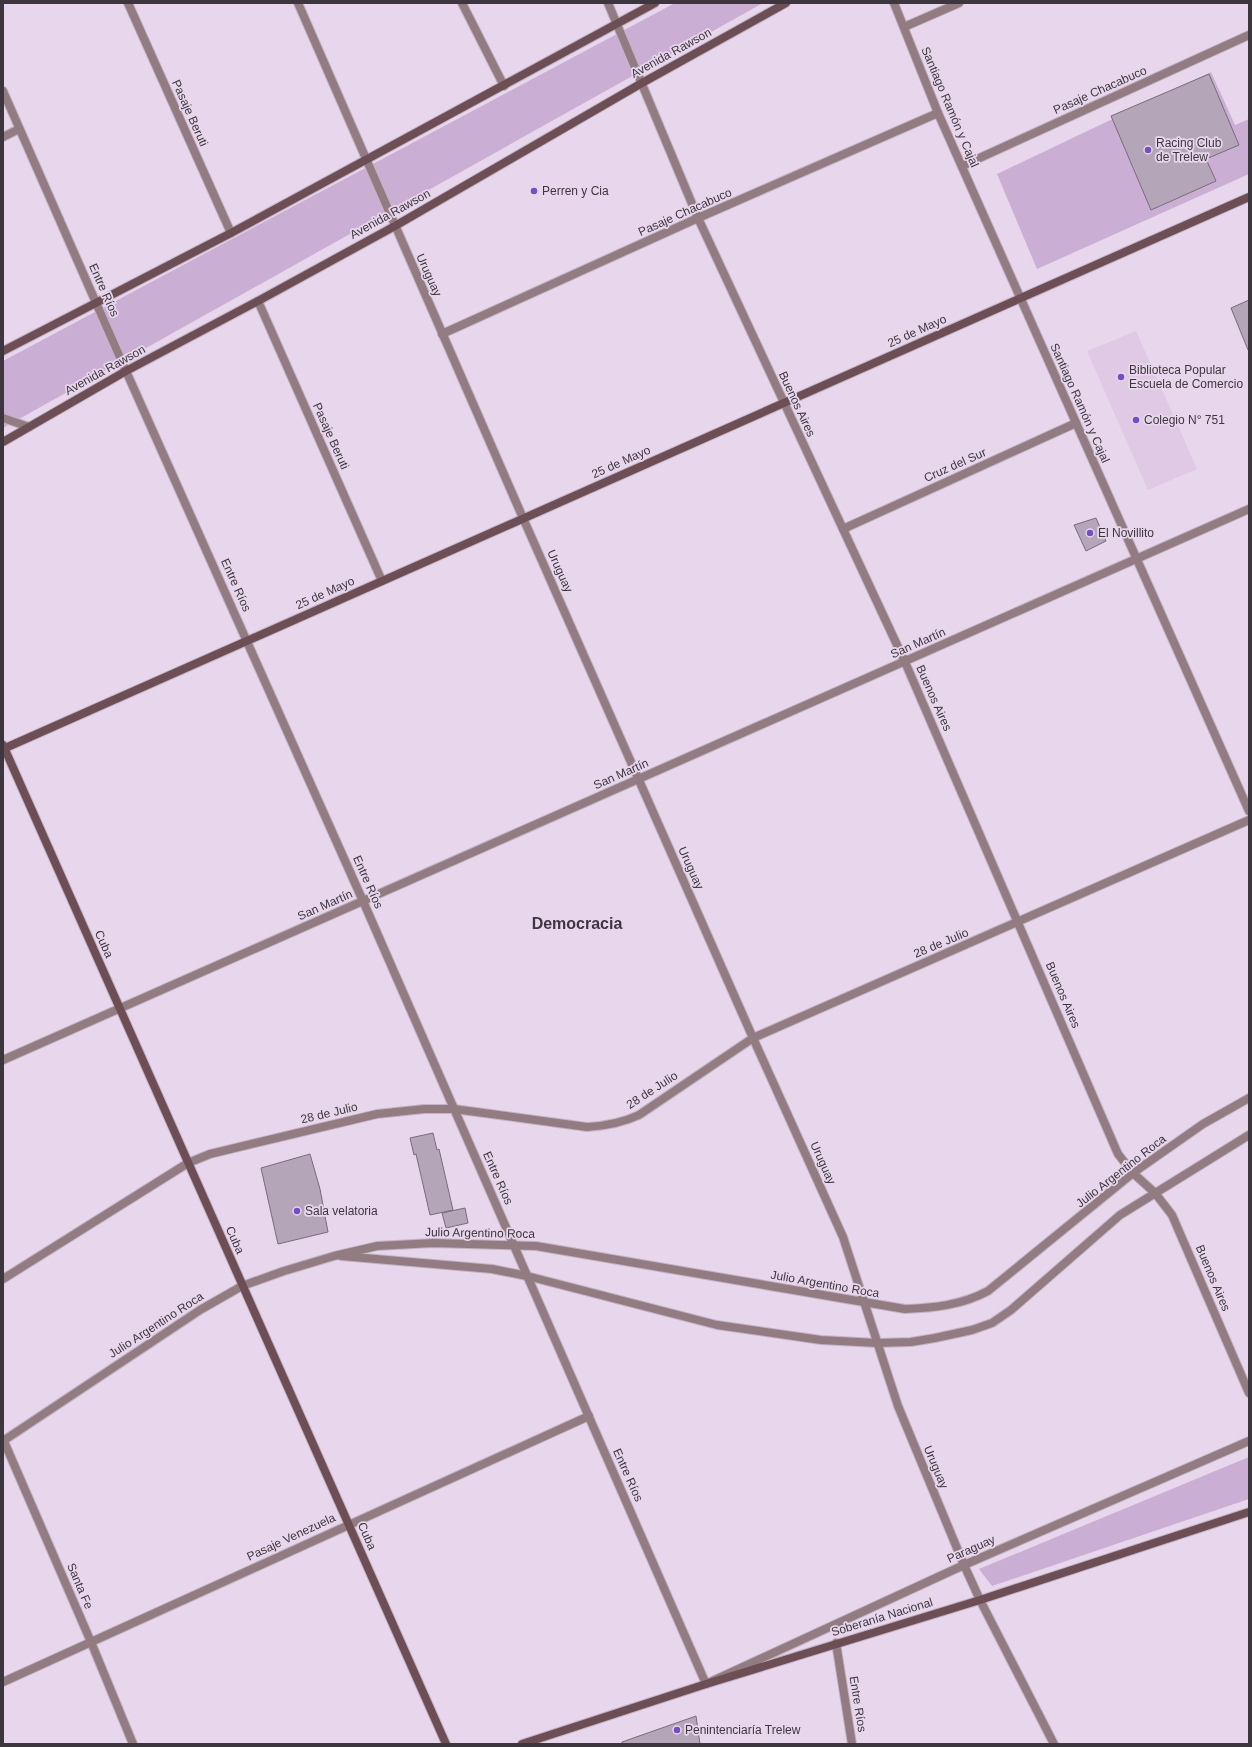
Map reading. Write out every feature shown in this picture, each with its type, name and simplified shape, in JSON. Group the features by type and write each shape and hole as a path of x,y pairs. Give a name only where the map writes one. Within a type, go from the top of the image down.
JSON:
{"street":[{"name":"Pasaje Beruti","path":"128,3 231,233"},
{"name":"Uruguay","path":"298,3 523,518 753,1038 843,1237 898,1406 964,1565 980,1600 1054,1744"},
{"path":"462,3 504,86"},
{"name":"Buenos Aires","path":"608,3 698,218 905,662 1019,922 1118,1154 1134,1173 1155,1193 1172,1215 1249,1393"},
{"path":"3,351 231,233 655,3"},
{"name":"Avenida Rawson","path":"3,442 126,371 395,226 642,83 786,3"},
{"name":"Santiago Ramón y Cajal","path":"894,3 938,113 1249,811"},
{"path":"904,27 959,3"},
{"name":"Pasaje Chacabuco","path":"962,166 1249,35"},
{"name":"Entre Ríos","path":"3,91 126,371 363,901 706,1684"},
{"name":"Pasaje Chacabuco","path":"442,334 698,218 938,113"},
{"path":"3,136 19,129"},
{"name":"25 de Mayo","path":"3,747 248,641 1249,197"},
{"name":"Pasaje Beruti","path":"258,301 382,581"},
{"path":"3,418 29,427"},
{"name":"Cruz del Sur","path":"843,529 1076,423"},
{"name":"San Martín","path":"3,1060 1249,509"},
{"name":"Cuba","path":"3,747 446,1744"},
{"name":"28 de Julio","path":"3,1279 188,1163 210,1154 377,1114 424,1109 454,1110 587,1127 609,1126 625,1121 639,1115 753,1038 1249,820"},
{"name":"Julio Argentino Roca","path":"3,1440 187,1318 242,1286 284,1271 334,1256 377,1246 433,1243 514,1244 544,1247 905,1309 931,1308 974,1298 988,1291 1019,1268 1134,1173 1203,1124 1249,1098"},
{"name":"Julio Argentino Roca","path":"334,1256 492,1269 527,1276 717,1324 821,1340 877,1343 911,1342 972,1330 992,1324 1011,1310 1120,1215 1249,1135"},
{"name":"Pasaje Venezuela","path":"3,1682 348,1524 589,1416"},
{"name":"Santa Fe","path":"3,1440 91,1642 133,1744"},
{"name":"Paraguay","path":"706,1684 964,1565 1249,1441"},
{"name":"Soberanía Nacional","path":"522,1744 542,1741 706,1684 980,1600 1249,1512"},
{"name":"Entre Ríos","path":"836,1643 852,1744"}],"shaded area":[{"path":"675,3 763,3 3,428 3,361"},
{"name":"Racing Club de Trelew","path":"1211,72 1235,125 1249,119 1249,174 1037,269 997,174"},
{"path":"1136,331 1197,469 1148,490 1087,351"},
{"path":"1249,1457 1249,1499 992,1586 979,1569"}],"building":[{"path":"1209,74 1239,145 1206,159 1216,181 1151,210 1111,116"},
{"path":"1249,300 1249,350 1248,350 1231,308"},
{"name":"El Novillito","path":"1096,518 1106,541 1086,551 1074,525"},
{"path":"433,1133 437,1150 439,1149 453,1210 430,1215 416,1154 414,1155 410,1138"},
{"name":"Sala velatoria","path":"310,1154 320,1189 328,1232 278,1244 261,1168"},
{"path":"465,1208 468,1223 446,1228 442,1213"},
{"name":"Penintenciaría Trelew","path":"696,1716 700,1744 622,1744 622,1742"}],"place":[{"name":"Racing Club de Trelew","path":"1148,150"},
{"name":"Perren y Cia","path":"534,191"},
{"name":"Biblioteca Popular Escuela de Comercio","path":"1121,377"},
{"name":"Colegio N° 751","path":"1136,420"},
{"name":"El Novillito","path":"1090,533"},
{"name":"Sala velatoria","path":"297,1211"},
{"name":"Penintenciaría Trelew","path":"677,1730"}],"district":[{"name":"Democracia","path":"577,923"}]}
